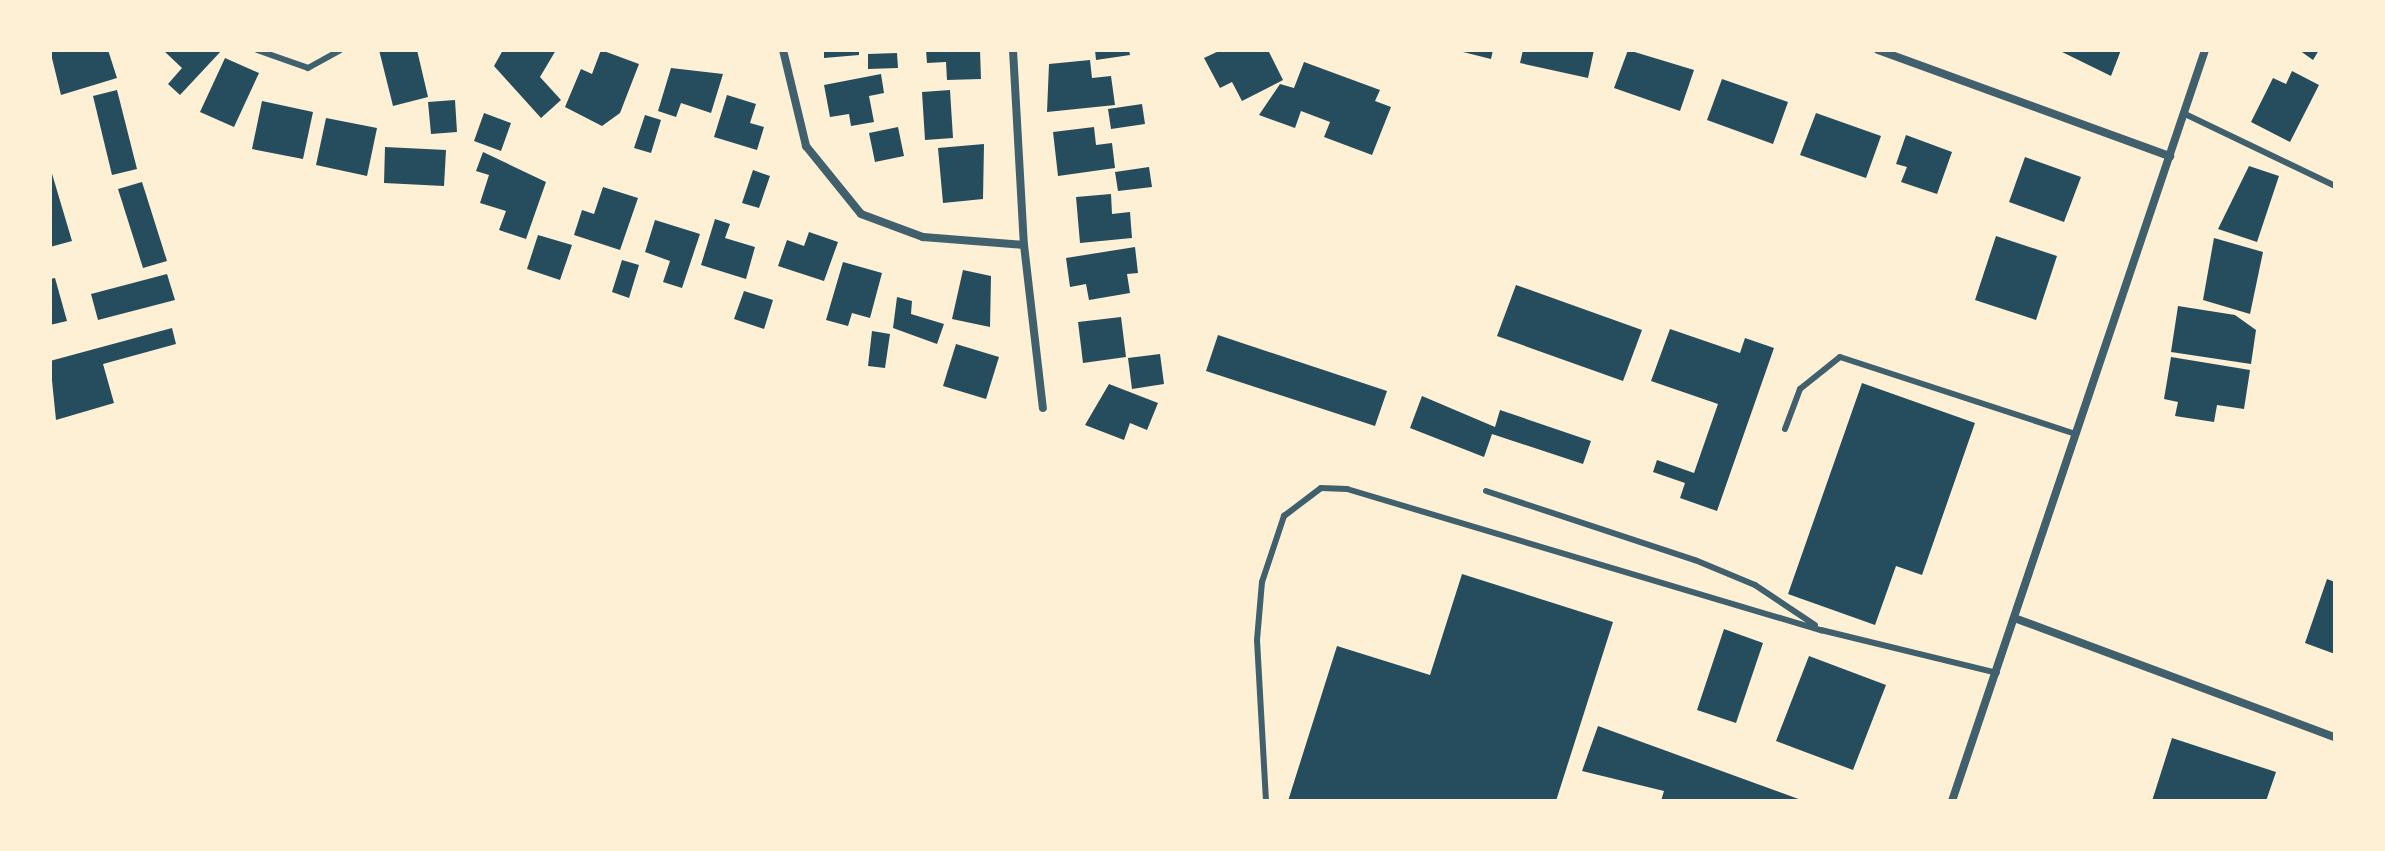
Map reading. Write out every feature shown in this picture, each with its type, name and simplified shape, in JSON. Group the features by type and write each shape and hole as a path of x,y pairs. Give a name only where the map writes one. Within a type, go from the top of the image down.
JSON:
{"street":[{"path":"783,50 806,146 861,214 923,237 1024,245"},
{"path":"1013,50 1024,245 1043,408"},
{"path":"1878,50 2170,156"},
{"path":"1952,801 2017,619 2075,434 2205,50"},
{"path":"2017,619 2335,737"}],"lane":[{"path":"257,50 308,68 340,50"},
{"path":"2185,114 2335,186"},
{"path":"1785,429 1800,389 1840,357 2075,434"},
{"path":"1266,801 1257,640 1262,582 1284,516 1321,488 1347,489 1821,630 1997,673"},
{"path":"1486,491 1695,560 1755,585 1821,630"}],"building":[{"path":"50,50 108,50 117,78 61,95"},
{"path":"163,50 222,50 180,95 168,84 182,68"},
{"path":"379,50 417,50 428,97 393,106"},
{"path":"503,50 556,50 540,77 561,100 541,118 494,66"},
{"path":"601,50 639,64 620,113 602,126 565,107 581,69 592,74"},
{"path":"824,50 859,50 859,55 824,58"},
{"path":"926,50 980,50 981,79 947,80 946,62 927,63"},
{"path":"1095,50 1129,50 1130,55 1096,60"},
{"path":"1221,50 1268,50 1283,80 1242,101 1232,82 1220,88 1204,58"},
{"path":"1455,50 1493,50 1491,59"},
{"path":"1523,50 1594,50 1588,78 1520,63"},
{"path":"1628,50 1694,70 1680,111 1614,88"},
{"path":"2058,50 2121,50 2111,76"},
{"path":"2299,50 2319,50 2313,60"},
{"path":"897,53 898,68 868,69 868,54"},
{"path":"225,58 259,73 234,127 200,112"},
{"path":"1090,60 1092,78 1111,76 1115,105 1047,112 1049,64"},
{"path":"1304,62 1380,90 1375,101 1391,107 1372,155 1324,137 1330,122 1301,111 1295,128 1259,115 1280,84 1294,88"},
{"path":"671,68 723,74 711,113 681,103 676,117 658,111"},
{"path":"2292,71 2319,85 2290,142 2251,122 2273,78 2286,84"},
{"path":"881,74 884,93 869,96 874,122 851,126 849,114 830,117 824,85"},
{"path":"1722,79 1788,102 1773,144 1707,120"},
{"path":"117,90 137,169 112,175 93,96"},
{"path":"950,90 953,138 925,140 922,92"},
{"path":"727,95 756,104 750,123 764,127 757,150 714,137"},
{"path":"455,100 457,132 431,134 428,102"},
{"path":"262,101 313,112 303,159 252,149"},
{"path":"1142,104 1145,124 1111,129 1108,109"},
{"path":"484,113 511,123 501,151 474,141"},
{"path":"1816,113 1881,136 1866,178 1800,155"},
{"path":"645,115 661,120 651,153 634,148"},
{"path":"326,118 377,128 367,176 316,165"},
{"path":"898,127 904,156 875,162 869,133"},
{"path":"1094,127 1096,145 1112,143 1115,168 1058,176 1053,132"},
{"path":"1906,135 1952,152 1937,194 1901,182 1907,167 1896,164"},
{"path":"984,144 983,199 943,203 938,148"},
{"path":"385,147 446,150 444,186 384,183"},
{"path":"483,152 546,182 526,239 499,230 506,211 480,203 489,175 476,171"},
{"path":"2025,157 2081,177 2064,222 2009,202"},
{"path":"2249,166 2279,176 2257,242 2218,229"},
{"path":"50,167 72,241 50,247"},
{"path":"1149,167 1152,187 1118,191 1115,172"},
{"path":"753,170 770,176 759,208 742,203"},
{"path":"142,182 167,261 143,268 118,189"},
{"path":"603,187 638,198 620,250 574,235 582,210 594,214"},
{"path":"1111,194 1112,214 1130,212 1132,238 1080,243 1076,197"},
{"path":"715,219 730,224 725,238 755,247 746,279 701,265"},
{"path":"655,220 700,234 682,288 663,282 670,261 645,252"},
{"path":"809,232 838,242 824,281 778,266 787,240 804,246"},
{"path":"538,235 572,245 560,280 527,269"},
{"path":"1996,236 2057,256 2036,320 1975,300"},
{"path":"2214,238 2263,252 2250,314 2203,300"},
{"path":"1135,247 1138,273 1127,274 1130,293 1089,300 1086,284 1070,287 1066,258"},
{"path":"622,260 639,265 629,298 612,292"},
{"path":"843,262 882,273 870,318 852,313 848,326 826,320"},
{"path":"963,270 991,276 990,327 952,319"},
{"path":"167,274 175,300 98,320 91,294"},
{"path":"55,278 67,321 50,325 50,279"},
{"path":"1516,285 1642,330 1623,381 1497,336"},
{"path":"744,291 773,300 764,329 734,319"},
{"path":"897,297 912,301 911,314 944,324 937,344 893,328"},
{"path":"2178,306 2235,315 2256,330 2251,364 2171,352"},
{"path":"1121,317 1126,357 1083,363 1078,322"},
{"path":"172,328 176,344 103,364 114,403 56,420 50,361"},
{"path":"1670,329 1740,353 1745,338 1774,348 1717,511 1680,498 1685,483 1653,472 1657,460 1694,473 1718,404 1651,381"},
{"path":"872,331 890,334 885,368 868,366"},
{"path":"1218,335 1387,391 1375,426 1206,371"},
{"path":"956,344 999,357 986,399 943,386"},
{"path":"1160,354 1164,384 1132,389 1128,358"},
{"path":"2171,357 2250,370 2244,409 2217,405 2214,422 2175,416 2178,402 2164,399"},
{"path":"1862,383 1975,423 1922,575 1896,566 1875,625 1788,594"},
{"path":"1109,384 1158,403 1147,430 1130,423 1124,440 1085,425"},
{"path":"1422,396 1495,427 1500,410 1591,441 1583,464 1492,434 1484,457 1410,428"},
{"path":"1462,574 1613,622 1556,801 1288,801 1337,646 1430,675"},
{"path":"2327,579 2335,582 2335,654 2305,643"},
{"path":"1724,629 1763,643 1736,723 1697,710"},
{"path":"1809,656 1886,685 1853,770 1776,741"},
{"path":"1598,726 1804,801 1661,801 1664,791 1582,771"},
{"path":"2172,738 2276,772 2266,801 2152,801"}]}
